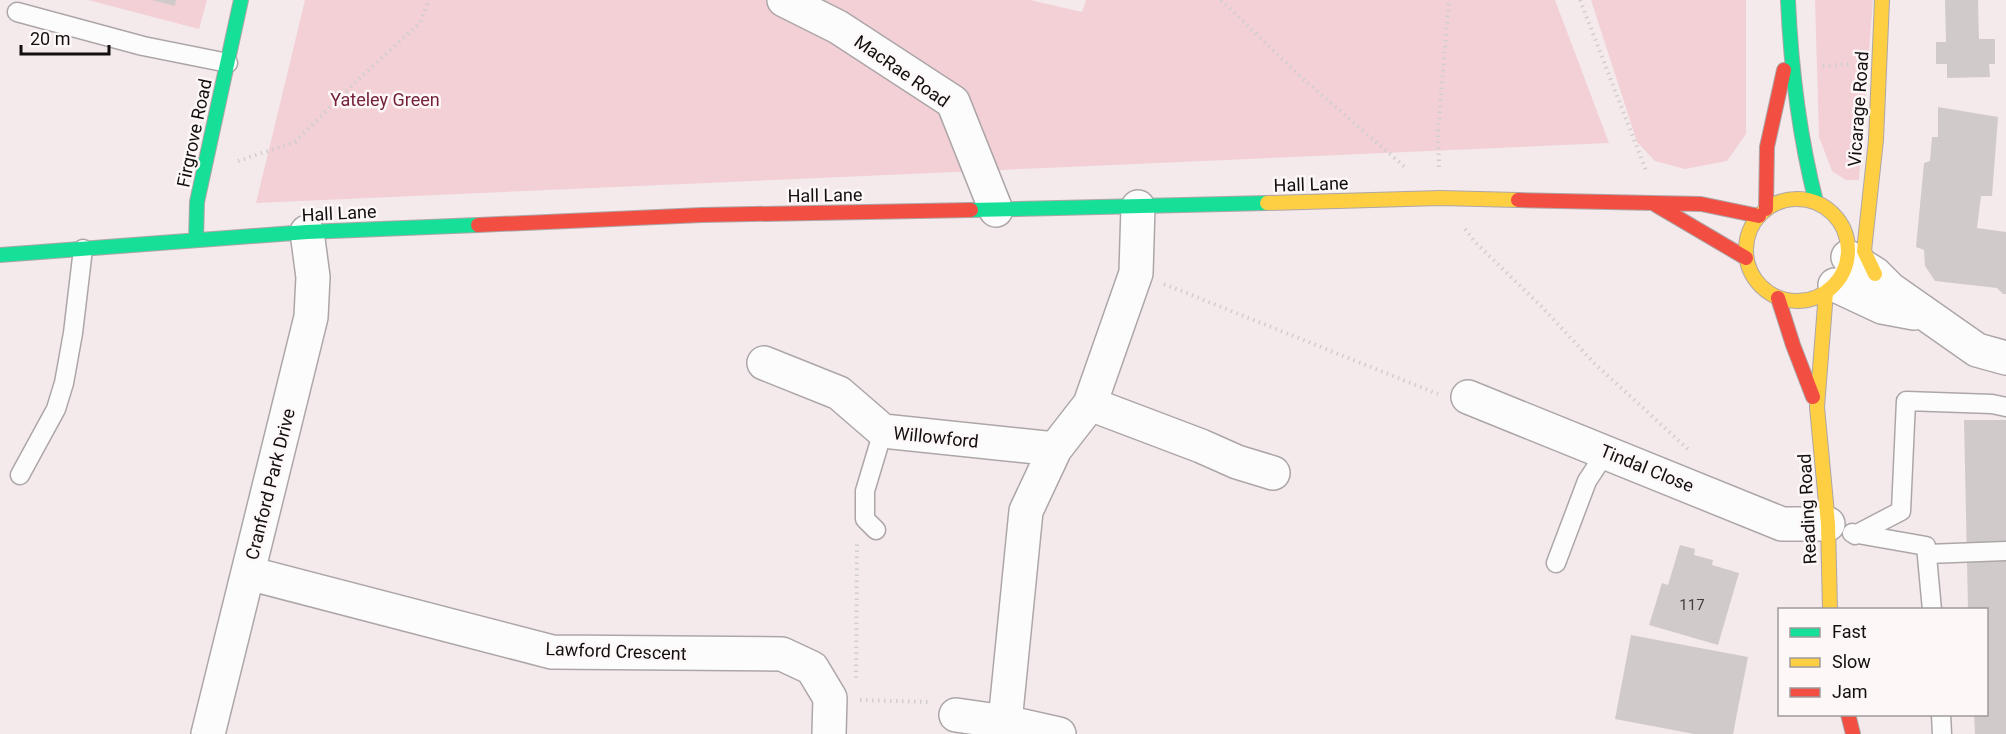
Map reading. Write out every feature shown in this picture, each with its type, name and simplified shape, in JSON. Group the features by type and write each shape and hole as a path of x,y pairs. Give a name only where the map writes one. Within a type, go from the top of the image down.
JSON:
{"street":[{"name":"Firgrove Road","path":"196,240 197,202 241,0"},
{"name":"MacRae Road","path":"784,0 838,27 953,102 996,210"},
{"path":"1788,0 1789,44 1804,155 1816,202"},
{"name":"Vicarage Road","path":"1839,270 1866,220 1876,140 1882,0"},
{"path":"1763,212 1767,147 1789,44"},
{"name":"Hall Lane","path":"0,255 307,232 702,215 1138,207 1440,198 1701,204 1763,212"},
{"path":"1799,198 1816,202 1834,214 1844,228 1839,270 1803,301 1778,298 1763,288 1752,274 1746,258 1746,244 1749,231 1763,212 1782,201 1799,198"},
{"name":"Hall Lane","path":"1652,203 1746,258"},
{"path":"1005,722 1026,511 1055,449 1090,404 1136,273 1138,207"},
{"path":"1834,214 1866,220 1864,251 1875,274 1890,288 1977,350 2006,358"},
{"name":"Cranford Park Drive","path":"208,734 310,316 312,277 307,232"},
{"path":"1839,270 1875,274"},
{"path":"1839,270 1882,308 1930,316"},
{"name":"Reading Road","path":"1817,407 1839,270"},
{"name":"Reading Road","path":"1778,298 1817,407 1841,529 1830,608"},
{"name":"Willowford","path":"764,363 839,393 883,431 1055,449"},
{"name":"Tindal Close","path":"1468,397 1782,524 1841,529"},
{"path":"1090,404 1202,446 1237,462 1273,473"},
{"name":"Lawford Crescent","path":"248,573 552,652 782,654 812,668 843,699"},
{"path":"829,734 843,699"},
{"path":"956,715 1005,722 1059,734"},
{"path":"1848,716 1852,734"}],"lane":[{"path":"17,12 143,46 228,63"},
{"path":"20,475 56,409 64,383 73,333 82,249"},
{"path":"1841,529 1901,511 1906,400 1992,404 2006,407"},
{"path":"871,525 866,491 883,431"},
{"path":"1556,563 1587,481 1606,452"},
{"path":"1841,529 1926,546 1932,608"},
{"path":"1927,554 2006,551"},
{"path":"1941,716 1942,734"}],"path":[{"path":"208,156 239,161 295,142 420,23 429,0"},
{"path":"1221,0 1301,76 1440,198 1475,242 1542,307 1594,363 1691,452"},
{"path":"1440,198 1438,132 1449,0"},
{"path":"1580,0 1649,179"},
{"path":"1136,273 1449,398 1468,397"},
{"path":"871,525 857,536 843,699 944,703 956,715"}],"green space":[{"path":"88,0 207,0 199,29"},
{"name":"Yateley Green","path":"305,0 1030,0 1082,12 1086,0 1555,0 1609,143 256,203"},
{"path":"1591,0 1746,0 1746,134 1727,161 1685,169 1655,161 1637,142"},
{"path":"1815,0 1873,0 1859,180 1846,180 1832,171 1819,137"}],"building":[{"path":"152,0 176,0 175,6"},
{"path":"1945,0 1978,0 1979,39 1995,39 1995,64 1989,64 1990,77 1947,78 1947,64 1936,64 1936,42 1946,42"},
{"path":"1938,107 1998,117 1992,196 1981,196 1977,228 2006,232 2006,294 1997,288 1935,281 1925,266 1924,250 1916,247 1924,163 1930,161 1932,137 1938,137"},
{"path":"1964,420 2006,420 2006,734 1975,734 1974,716 1988,716 1988,608 1968,608"},
{"path":"1680,545 1695,549 1694,555 1713,560 1712,565 1739,573 1718,645 1649,625 1662,583 1668,585"},
{"path":"1631,635 1748,657 1733,734 1694,734 1615,719"}],"traffic: fast":[{"path":"196,240 197,202 241,0"},
{"path":"1788,0 1797,102 1816,202"},
{"path":"971,210 1267,203"},
{"path":"0,255 307,232 478,225"}],"traffic: slow":[{"path":"1875,274 1864,251 1876,140 1882,0"},
{"path":"1267,203 1440,198 1518,200"},
{"path":"1797,199 1816,203 1833,214 1844,231 1848,250 1844,269 1833,286 1816,297 1797,301 1778,297 1761,286 1750,269 1746,250 1750,231 1761,214 1778,203 1797,199"},
{"path":"1826,292 1817,407 1828,524 1830,608"}],"traffic: jam":[{"path":"1766,209 1767,147 1784,70"},
{"path":"1518,200 1701,204 1759,216"},
{"path":"1656,205 1746,258"},
{"path":"478,225 702,215 971,210"},
{"path":"1778,298 1813,397"},
{"path":"1848,716 1853,734"}]}
